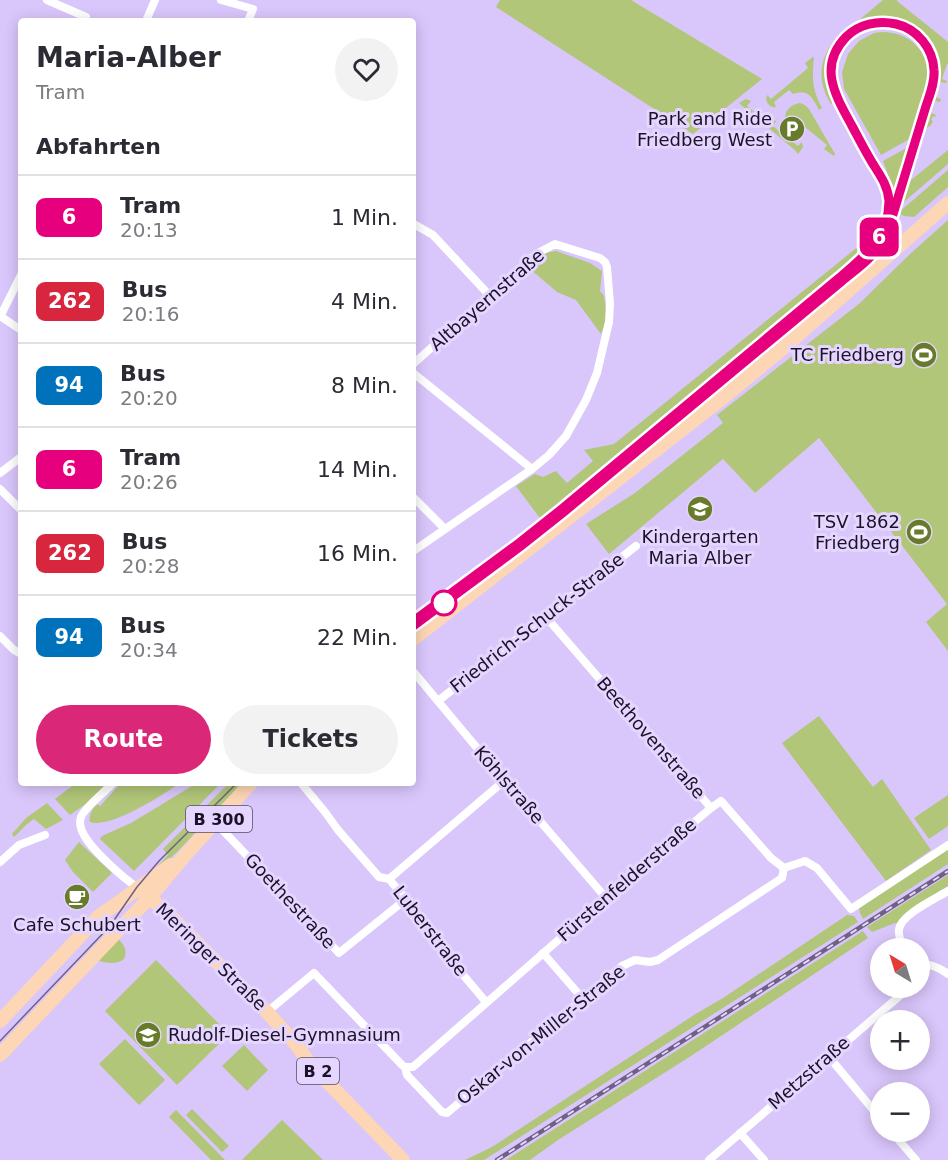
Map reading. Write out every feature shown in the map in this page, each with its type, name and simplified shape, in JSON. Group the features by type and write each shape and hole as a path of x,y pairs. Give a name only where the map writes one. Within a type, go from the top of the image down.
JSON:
{"main road":[{"path":"416,637 724,397 788,344 948,203"},
{"name":"B 300","path":"150,897 248,786"},
{"name":"B 300","path":"138,888 188,853"},
{"path":"0,1021 98,917 138,888"},
{"name":"Meringer Straße","path":"138,888 150,897 267,1012 311,1065 403,1160"},
{"path":"0,1055 150,897"}],"street":[{"path":"47,0 86,17"},
{"path":"147,18 155,0"},
{"path":"221,0 253,9 249,18"},
{"path":"416,225 433,235 490,296"},
{"name":"Altbayernstraße","path":"416,361 536,254 555,244 600,258 605,262 610,304 609,322 597,373 586,400 566,436 532,469"},
{"path":"18,281 0,316 18,328"},
{"path":"416,375 532,469 416,549"},
{"path":"0,473 18,459"},
{"path":"0,489 18,507"},
{"path":"416,500 445,529"},
{"name":"Friedrich-Schuck-Straße","path":"438,701 636,546"},
{"name":"Beethovenstraße","path":"546,617 711,807 721,801 771,858 784,868"},
{"path":"0,636 18,652"},
{"name":"Köhlstraße","path":"416,675 606,898"},
{"path":"389,879 505,780"},
{"path":"110,786 83,813 80,820 83,835 118,872 138,888"},
{"name":"Luberstraße","path":"303,786 379,877 389,879 406,898 406,907 486,1002"},
{"name":"Fürstenfelderstraße","path":"405,1067 413,1067 711,807"},
{"name":"Goethestraße","path":"216,823 339,953 406,898"},
{"path":"0,862 19,845 45,835"},
{"path":"784,868 806,861 818,868 851,909 948,845"},
{"name":"Oskar-von-Miller-Straße","path":"405,1067 407,1075 442,1112 447,1113 622,966 635,960 650,962 658,960 782,878 784,868"},
{"path":"900,938 899,928 910,914 948,891"},
{"name":"Fürstenfelderstraße","path":"543,952 583,999"},
{"path":"930,965 946,969"},
{"path":"267,1012 314,973 405,1067"},
{"name":"Metzstraße","path":"709,1160 897,998"},
{"path":"829,1057 870,1106"},
{"path":"740,1133 764,1160"},
{"path":"900,1142 916,1160"}],"green space":[{"path":"500,0 631,0 762,79 693,134 496,7"},
{"path":"883,0 897,0 948,42 948,64 942,79 947,81 946,83 940,82 936,97 941,99 940,102 935,101 931,113 936,115 931,120 933,121 931,125 922,132 934,93 936,69 928,47 911,33 890,26 868,27 848,35 834,50 829,72 836,101 831,104 824,88 822,65 833,42"},
{"path":"874,33 892,33 909,40 922,53 928,71 929,88 915,136 881,155 844,89 842,72 848,54 859,41"},
{"path":"813,57 813,83 822,108 819,110 806,93 793,94 789,90 774,102 776,107 772,107 767,102 767,95 771,99 808,68 805,63"},
{"path":"746,99 751,101 747,106 754,112 758,108 761,109 757,114 770,124 776,121 773,126 785,136 791,133 788,138 798,146 802,142 803,147 798,154 739,103"},
{"path":"800,103 809,109 835,154 834,156 824,149 827,145 790,115 786,119 789,108"},
{"path":"912,145 893,205 890,204 890,182 883,161"},
{"path":"948,150 948,164 897,208 905,185"},
{"path":"948,170 948,187 914,217 898,213"},
{"path":"948,220 948,651 926,622 947,604 819,438 755,493 723,459 609,554 586,524 635,493 723,423 717,415 860,303"},
{"path":"891,225 894,237 887,247 670,432 516,554 511,546 542,521 516,486 535,474 543,477 556,471 567,483 593,461 584,450 614,444 880,227 868,248 839,275 844,281 879,250"},
{"path":"556,251 590,263 602,271 600,291 604,296 607,317 601,334 576,300 557,292 530,269 545,253"},
{"path":"819,716 873,787 882,779 931,850 886,881 782,743"},
{"path":"72,786 104,786 87,803 70,815 55,799"},
{"path":"118,786 175,786 123,816 99,823 90,822 90,814 97,804 100,806"},
{"path":"192,786 218,786 134,871 100,839"},
{"path":"226,786 239,786 158,869 157,867 168,855 163,849"},
{"path":"948,795 948,826 929,839 914,818"},
{"path":"47,803 63,820 46,829 34,819 14,837 12,834 26,818"},
{"path":"79,842 112,873 93,892 73,872 65,860"},
{"path":"948,849 948,864 863,919 859,908"},
{"path":"948,875 948,886 903,915 897,923 872,932 867,927"},
{"path":"847,915 854,916 858,922 484,1160 465,1160 492,1147"},
{"path":"863,931 868,938 530,1160 506,1160"},
{"path":"117,938 125,947 124,959 114,963 96,960"},
{"path":"156,960 229,1034 177,1085 105,1011"},
{"path":"125,1039 165,1080 139,1105 99,1064"},
{"path":"244,1045 268,1070 247,1091 222,1066"},
{"path":"192,1109 229,1146 222,1152 186,1115"},
{"path":"176,1110 225,1160 211,1160 169,1117"},
{"path":"282,1120 323,1160 242,1160"}],"tram line":[{"path":"416,619 563,508 866,254 880,236 885,225 889,201 883,181 835,91 831,70 833,59 846,37 856,29 867,25 879,23 900,25 921,39 933,62 933,84 890,223 873,254 565,511 416,624"},
{"name":"6","path":"416,619 563,508 872,249 888,212 889,200 886,186 837,100 831,82 832,63 844,39 863,26 888,23 905,27 915,33 928,49 934,67 934,78 885,235 876,250 842,281 565,511 416,624"},
{"path":"0,1041 110,926 137,887 159,861 234,786"}],"railway":[{"path":"497,1160 948,871"}],"place":[{"name":"Park and Ride Friedberg West","path":"792,129"},
{"name":"TC Friedberg","path":"924,355"},
{"name":"Kindergarten Maria Alber","path":"700,509"},
{"name":"TSV 1862 Friedberg","path":"919,532"},
{"name":"Cafe Schubert","path":"77,897"},
{"name":"Rudolf-Diesel-Gymnasium","path":"148,1035"}]}
